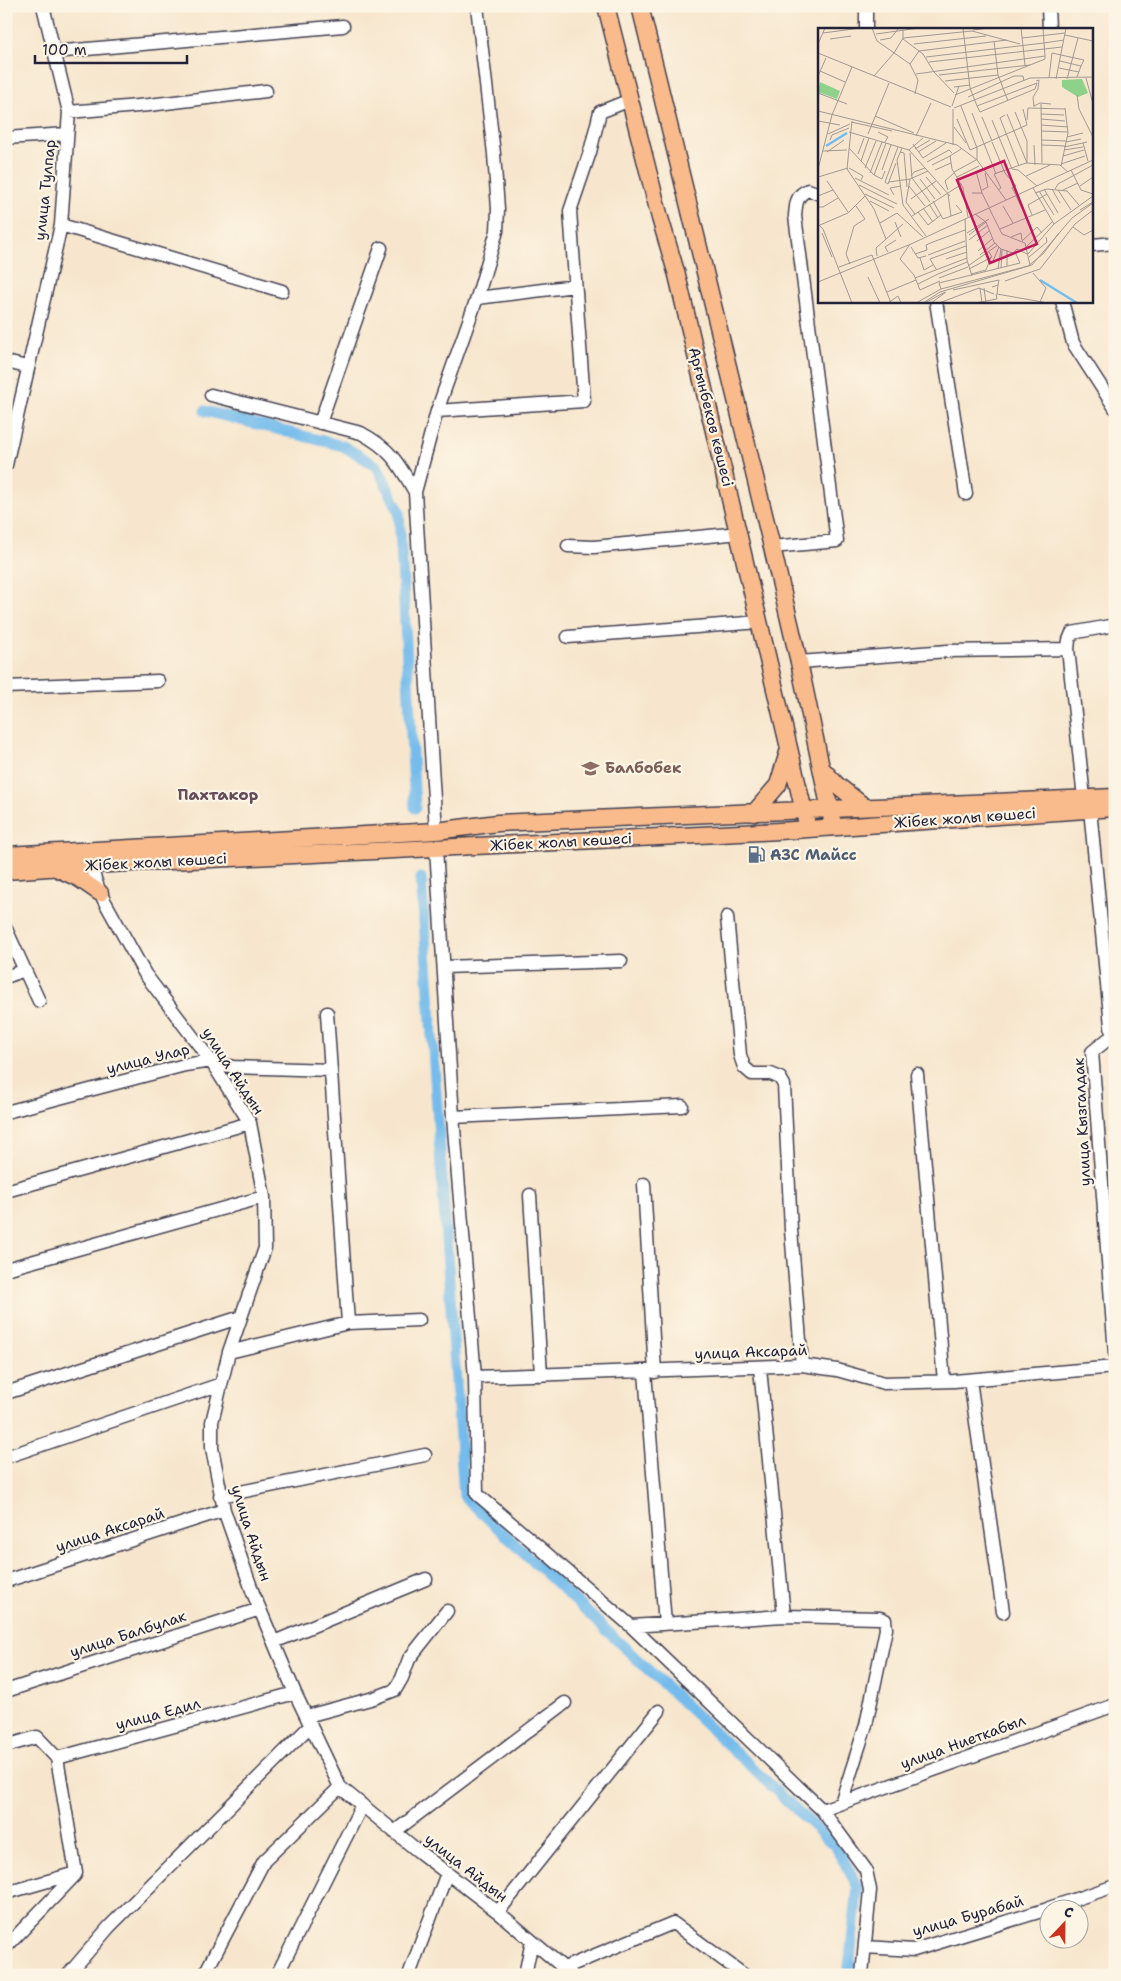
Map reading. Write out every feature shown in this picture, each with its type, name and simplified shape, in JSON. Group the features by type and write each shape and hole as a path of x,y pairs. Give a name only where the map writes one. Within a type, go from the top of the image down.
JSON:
{"main road":[{"name":"Арғынбеков көшесі","path":"606,6 660,218 677,276 740,533 808,829"},
{"name":"Арғынбеков көшесі","path":"640,6 772,547 799,662 833,827"},
{"path":"677,276 704,270"},
{"path":"754,813 778,785 789,747"},
{"path":"821,769 864,807"},
{"name":"Жібек жолы көшесі","path":"6,871 90,865 808,829 1087,804 1115,797"},
{"name":"Жібек жолы көшесі","path":"6,855 436,830 498,823 830,810 864,807 1087,804 1115,808"},
{"path":"54,868 78,878 100,893"}],"street":[{"name":"улица Тулпар","path":"6,465 61,225 70,112 43,6"},
{"path":"436,830 415,492 437,411 477,298 497,231 498,209 494,154 477,6"},
{"path":"866,6 866,28"},
{"path":"1048,6 1049,28"},
{"path":"54,52 343,26"},
{"path":"70,112 150,105 266,91"},
{"path":"437,411 584,401 570,211 590,152 600,112 630,100"},
{"path":"6,138 67,134"},
{"path":"772,547 837,541 795,216 797,200 802,193 808,190 818,193"},
{"path":"61,225 282,291"},
{"path":"1094,245 1115,243"},
{"path":"320,423 381,248"},
{"path":"477,298 575,286"},
{"path":"936,302 966,494"},
{"path":"1062,302 1073,343 1115,408"},
{"path":"6,362 27,367"},
{"path":"211,395 361,433 380,443 398,463 415,492"},
{"path":"568,546 594,547 740,533"},
{"path":"568,637 760,622"},
{"path":"1087,804 1068,649 1072,633 1115,625"},
{"path":"799,662 948,651 1068,649"},
{"path":"6,687 158,681"},
{"name":"улица Кызгалдак","path":"1087,804 1112,1036 1092,1052 1115,1353"},
{"path":"436,848 453,1117 475,1378 477,1494 631,1626 822,1810 866,1870 870,1890 862,1975"},
{"name":"улица Айдын","path":"85,849 100,893 145,974 211,1061 250,1123 264,1197 265,1248 229,1352 212,1422 212,1439 220,1496 224,1510 274,1642 340,1787 394,1832 498,1912 568,1971"},
{"path":"727,917 740,1055 744,1067 752,1074 771,1074 780,1078 784,1085 791,1230 802,1365"},
{"path":"6,929 39,1001"},
{"path":"444,967 621,962"},
{"path":"6,977 24,970"},
{"path":"327,1013 348,1323"},
{"name":"улица Улар","path":"6,1112 185,1065 211,1061 232,1067 331,1070"},
{"path":"917,1074 944,1381"},
{"path":"453,1117 682,1106"},
{"path":"6,1191 250,1123"},
{"path":"644,1184 650,1372 665,1624"},
{"path":"530,1195 541,1375"},
{"path":"6,1269 264,1197"},
{"path":"6,1393 242,1317"},
{"path":"229,1352 348,1323 419,1320"},
{"name":"улица Аксарай","path":"475,1378 802,1365 837,1370 884,1383 970,1380 1115,1367"},
{"path":"760,1368 784,1616"},
{"path":"970,1380 1003,1612"},
{"path":"6,1457 221,1384"},
{"path":"220,1496 425,1455"},
{"name":"улица Аксарай","path":"6,1581 224,1510"},
{"path":"274,1642 426,1579"},
{"name":"улица Балбулак","path":"6,1691 260,1609"},
{"path":"68,1975 122,1914 309,1721 396,1690 410,1659 448,1611"},
{"path":"631,1626 784,1616 880,1618 885,1620 886,1629 866,1725 841,1803"},
{"name":"улица Едил","path":"57,1758 296,1693"},
{"path":"394,1832 565,1703"},
{"name":"улица Ниеткабыл","path":"822,1810 1115,1705"},
{"path":"498,1912 658,1711"},
{"path":"6,1746 37,1737 57,1758 76,1873"},
{"path":"204,1975 264,1861 340,1787"},
{"path":"277,1975 362,1805"},
{"path":"6,1893 76,1873"},
{"path":"6,1947 76,1873"},
{"path":"409,1975 447,1873"},
{"name":"улица Бурабай","path":"1079,1898 1115,1886"},
{"name":"улица Бурабай","path":"865,1947 914,1950 1038,1911"},
{"path":"568,1971 666,1924 673,1923 744,1975"},
{"path":"525,1975 532,1941"}],"waterway":[{"path":"205,411 343,446 377,466 399,511 415,808"},
{"path":"421,878 464,1496 836,1847 858,1887 848,1975"}],"place":[{"name":"Балбобек","path":"591,768"},
{"name":"АЗС Майсс","path":"756,855"}],"district":[{"name":"Пахтакор","path":"218,794"}]}
